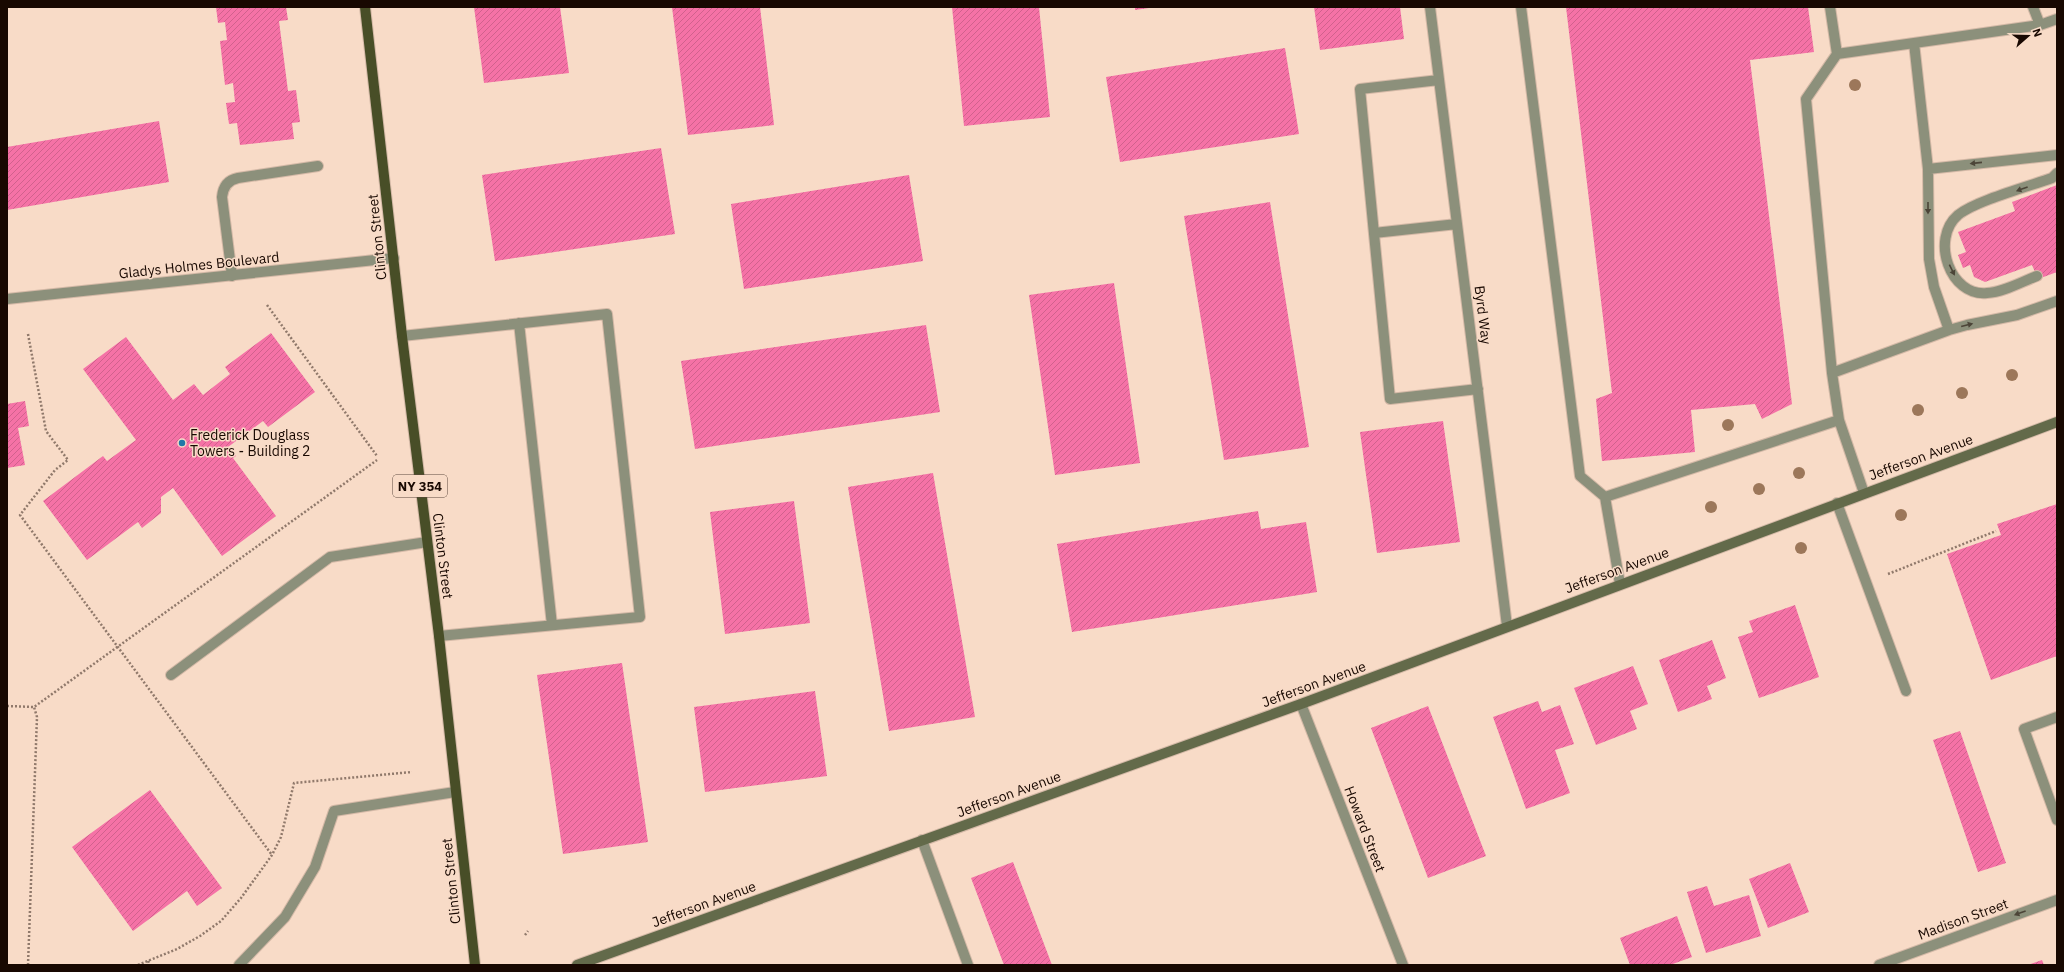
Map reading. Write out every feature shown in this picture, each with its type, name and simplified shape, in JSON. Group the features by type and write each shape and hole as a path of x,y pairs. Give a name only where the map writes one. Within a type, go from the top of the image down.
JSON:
{"main road":[{"name":"Clinton Street","path":"365,7 402,336 439,636 475,965"}],"street":[{"name":"Byrd Way","path":"1430,7 1507,626"},
{"path":"1522,7 1580,476 1605,497 1620,584"},
{"path":"1830,7 1837,54 1806,99 1832,373 1839,420 1864,493"},
{"path":"2033,7 2040,25"},
{"path":"1837,54 2040,25 2057,19"},
{"path":"1914,43 1928,169 1929,259 1934,287 1949,330"},
{"path":"1439,80 1360,90 1390,399 1478,389"},
{"path":"1928,169 2057,155"},
{"path":"232,276 222,197 223,190 228,182 238,178 318,166"},
{"path":"2037,276 1987,294 1971,291 1957,282 1944,254 1944,239 1950,223 1959,214 1979,204 2052,178 2057,173"},
{"path":"1374,233 1457,224"},
{"name":"Gladys Holmes Boulevard","path":"7,299 394,258"},
{"path":"1832,373 1949,330 1967,325 2017,316 2057,301"},
{"path":"402,336 607,314 640,617 439,636"},
{"path":"519,323 552,625"},
{"path":"1605,497 1839,420"},
{"name":"Jefferson Avenue","path":"577,965 1301,704 2057,422"},
{"path":"1837,503 1906,691"},
{"path":"171,675 330,557 427,542"},
{"name":"Howard Street","path":"1301,704 1403,965"},
{"path":"2057,717 2024,729 2057,820"},
{"path":"239,965 285,917 315,867 334,811 455,792"},
{"path":"922,840 968,965"},
{"name":"Madison Street","path":"1879,965 2057,900"}],"path":[{"path":"267,305 377,456"},
{"path":"28,334 46,431 68,460 55,470 20,515 272,855 241,898 221,921 200,936 138,965"},
{"path":"7,706 34,707 377,460"},
{"path":"1907,568 1996,531"},
{"path":"28,965 37,717 34,707"},
{"path":"525,935 528,932"},
{"path":"148,961 150,965"}],"building":[{"path":"216,7 286,7 288,20 279,21 288,91 296,90 300,122 292,123 294,139 240,145 237,123 229,124 226,103 235,102 233,83 225,85 220,41 227,40 225,22 218,23"},
{"path":"474,7 560,7 569,73 484,83"},
{"path":"672,7 760,7 774,125 688,135"},
{"path":"952,7 1039,7 1050,117 964,126"},
{"path":"1135,7 1149,7 1149,8 1135,10"},
{"path":"1314,7 1400,7 1404,39 1320,50"},
{"path":"1566,7 1808,7 1814,52 1750,60 1792,404 1762,419 1755,404 1691,410 1695,452 1602,461 1596,399 1612,393"},
{"path":"1285,48 1299,134 1120,162 1106,77"},
{"path":"159,121 169,182 7,210 7,147"},
{"path":"661,148 675,234 495,261 482,175"},
{"path":"909,175 923,261 744,289 731,204"},
{"path":"2057,185 2057,272 2038,279 2032,265 1985,282 1974,277 1970,265 1963,268 1958,255 1966,252 1958,232 2015,211 2012,202"},
{"path":"1270,202 1309,447 1224,460 1184,216"},
{"path":"1114,283 1140,463 1055,475 1029,295"},
{"path":"926,325 940,412 695,449 681,361"},
{"name":"Frederick Douglass Towers - Building 2","path":"271,333 315,392 268,427 263,421 228,447 236,456 233,458 276,516 222,556 173,488 161,497 161,513 142,528 138,522 87,560 43,501 103,456 107,461 136,440 83,369 126,337 173,400 194,384 203,395 230,374 225,367"},
{"path":"25,401 29,426 18,428 25,465 7,468 7,404"},
{"path":"1443,421 1460,542 1377,553 1360,432"},
{"path":"933,473 975,717 889,731 848,487"},
{"path":"794,501 810,623 725,634 710,512"},
{"path":"2057,504 2057,656 1991,680 1947,554 2001,535 1997,524"},
{"path":"1258,511 1261,529 1306,522 1317,592 1072,632 1057,544"},
{"path":"1795,605 1819,677 1759,698 1738,637 1753,632 1749,621"},
{"path":"1712,640 1726,678 1707,686 1712,699 1678,712 1659,660"},
{"path":"622,663 648,842 563,854 537,675"},
{"path":"1633,666 1648,704 1630,711 1637,729 1596,745 1574,688"},
{"path":"815,691 827,776 705,792 694,707"},
{"path":"1538,701 1542,712 1560,705 1574,744 1555,750 1570,793 1526,809 1493,717"},
{"path":"1428,706 1486,856 1428,878 1371,728"},
{"path":"1960,731 2006,863 1978,872 1933,740"},
{"path":"150,790 222,888 197,906 187,891 133,931 72,847"},
{"path":"1013,862 1052,965 1004,965 971,878"},
{"path":"1790,863 1809,912 1768,928 1749,879"},
{"path":"1707,886 1714,906 1749,895 1761,936 1706,953 1687,892"},
{"path":"1677,916 1692,957 1670,965 1630,965 1620,938"},
{"path":"2042,960 2044,965 2028,965"}],"place":[{"name":"Frederick Douglass Towers - Building 2","path":"182,443"}]}
